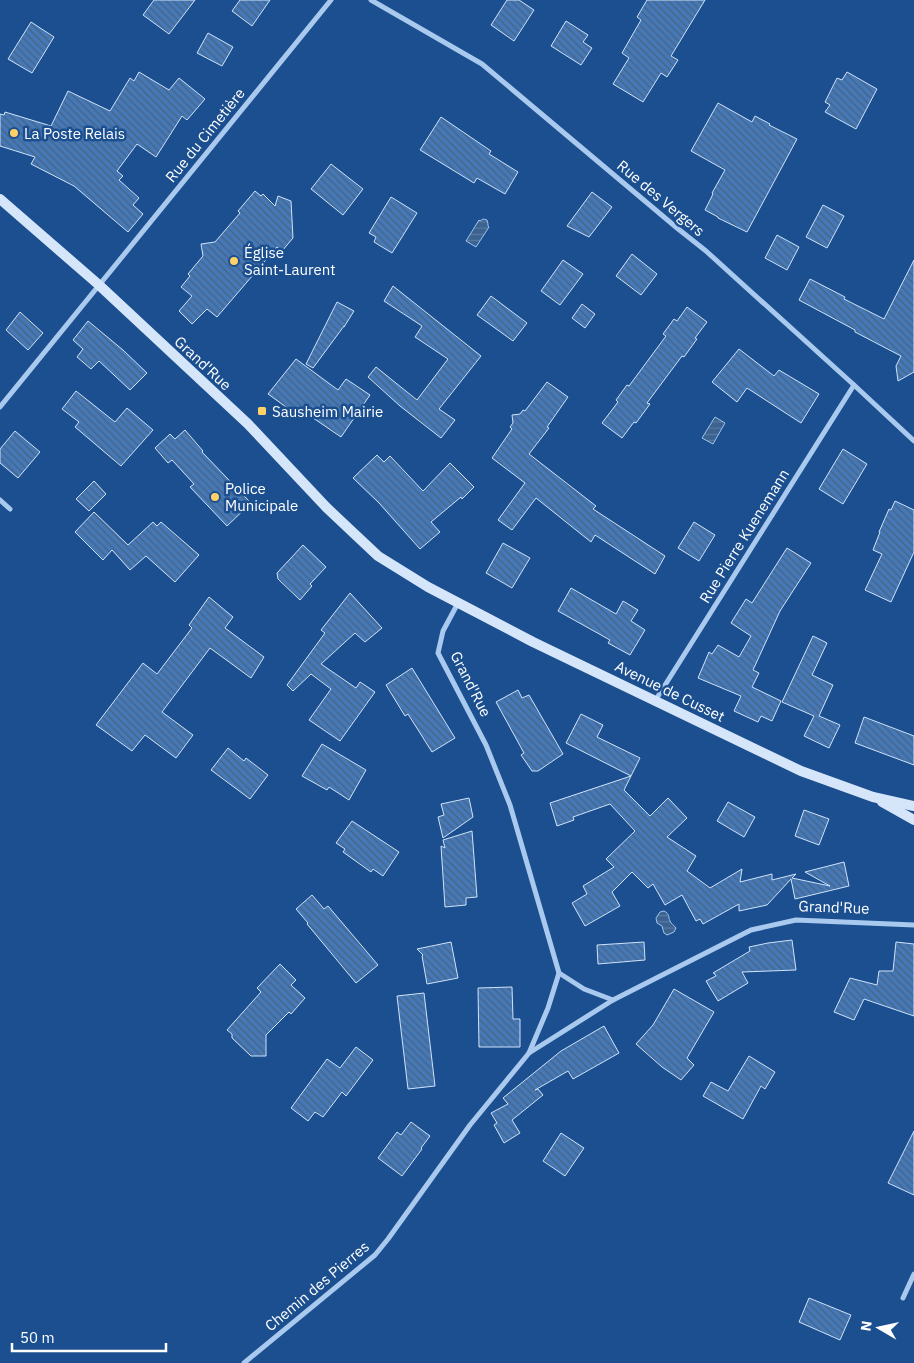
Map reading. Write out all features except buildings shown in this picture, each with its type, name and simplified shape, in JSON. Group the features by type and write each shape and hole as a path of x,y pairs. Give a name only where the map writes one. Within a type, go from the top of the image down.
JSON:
{"main road":[{"name":"Grand'Rue","path":"0,199 99,285 248,424 326,507 378,556 458,603"},
{"name":"Avenue de Cusset","path":"458,603 533,642 801,771 873,797 914,806"},
{"name":"Avenue de Cusset","path":"873,797 914,820"}],"street":[{"name":"Rue du Cimetière","path":"0,407 331,0"},
{"name":"Rue des Vergers","path":"371,0 482,64 706,251 914,441"},
{"name":"Rue Pierre Kuenemann","path":"655,701 854,385"},
{"path":"0,500 10,509"},
{"name":"Grand'Rue","path":"458,603 443,631 438,653 486,746 510,805 559,973"},
{"name":"Grand'Rue","path":"529,1053 613,1000 751,930 796,920 914,925"},
{"path":"529,1053 548,1008 559,973 584,989 613,1000"},
{"name":"Chemin des Pierres","path":"244,1363 375,1255 388,1240 470,1125 529,1053"},
{"path":"903,1298 914,1274"}],"water":[{"path":"479,220 487,220 489,227 476,247 466,241"},
{"path":"715,417 725,423 713,444 702,438"},
{"path":"664,911 668,914 670,922 676,928 674,932 667,935 664,933 662,926 657,923 656,918 660,912"}],"place":[{"name":"La Poste Relais","path":"14,133"},
{"name":"Église Saint-Laurent","path":"234,261"},
{"name":"Sausheim Mairie","path":"262,411"},
{"name":"Police Municipale","path":"215,497"}]}
